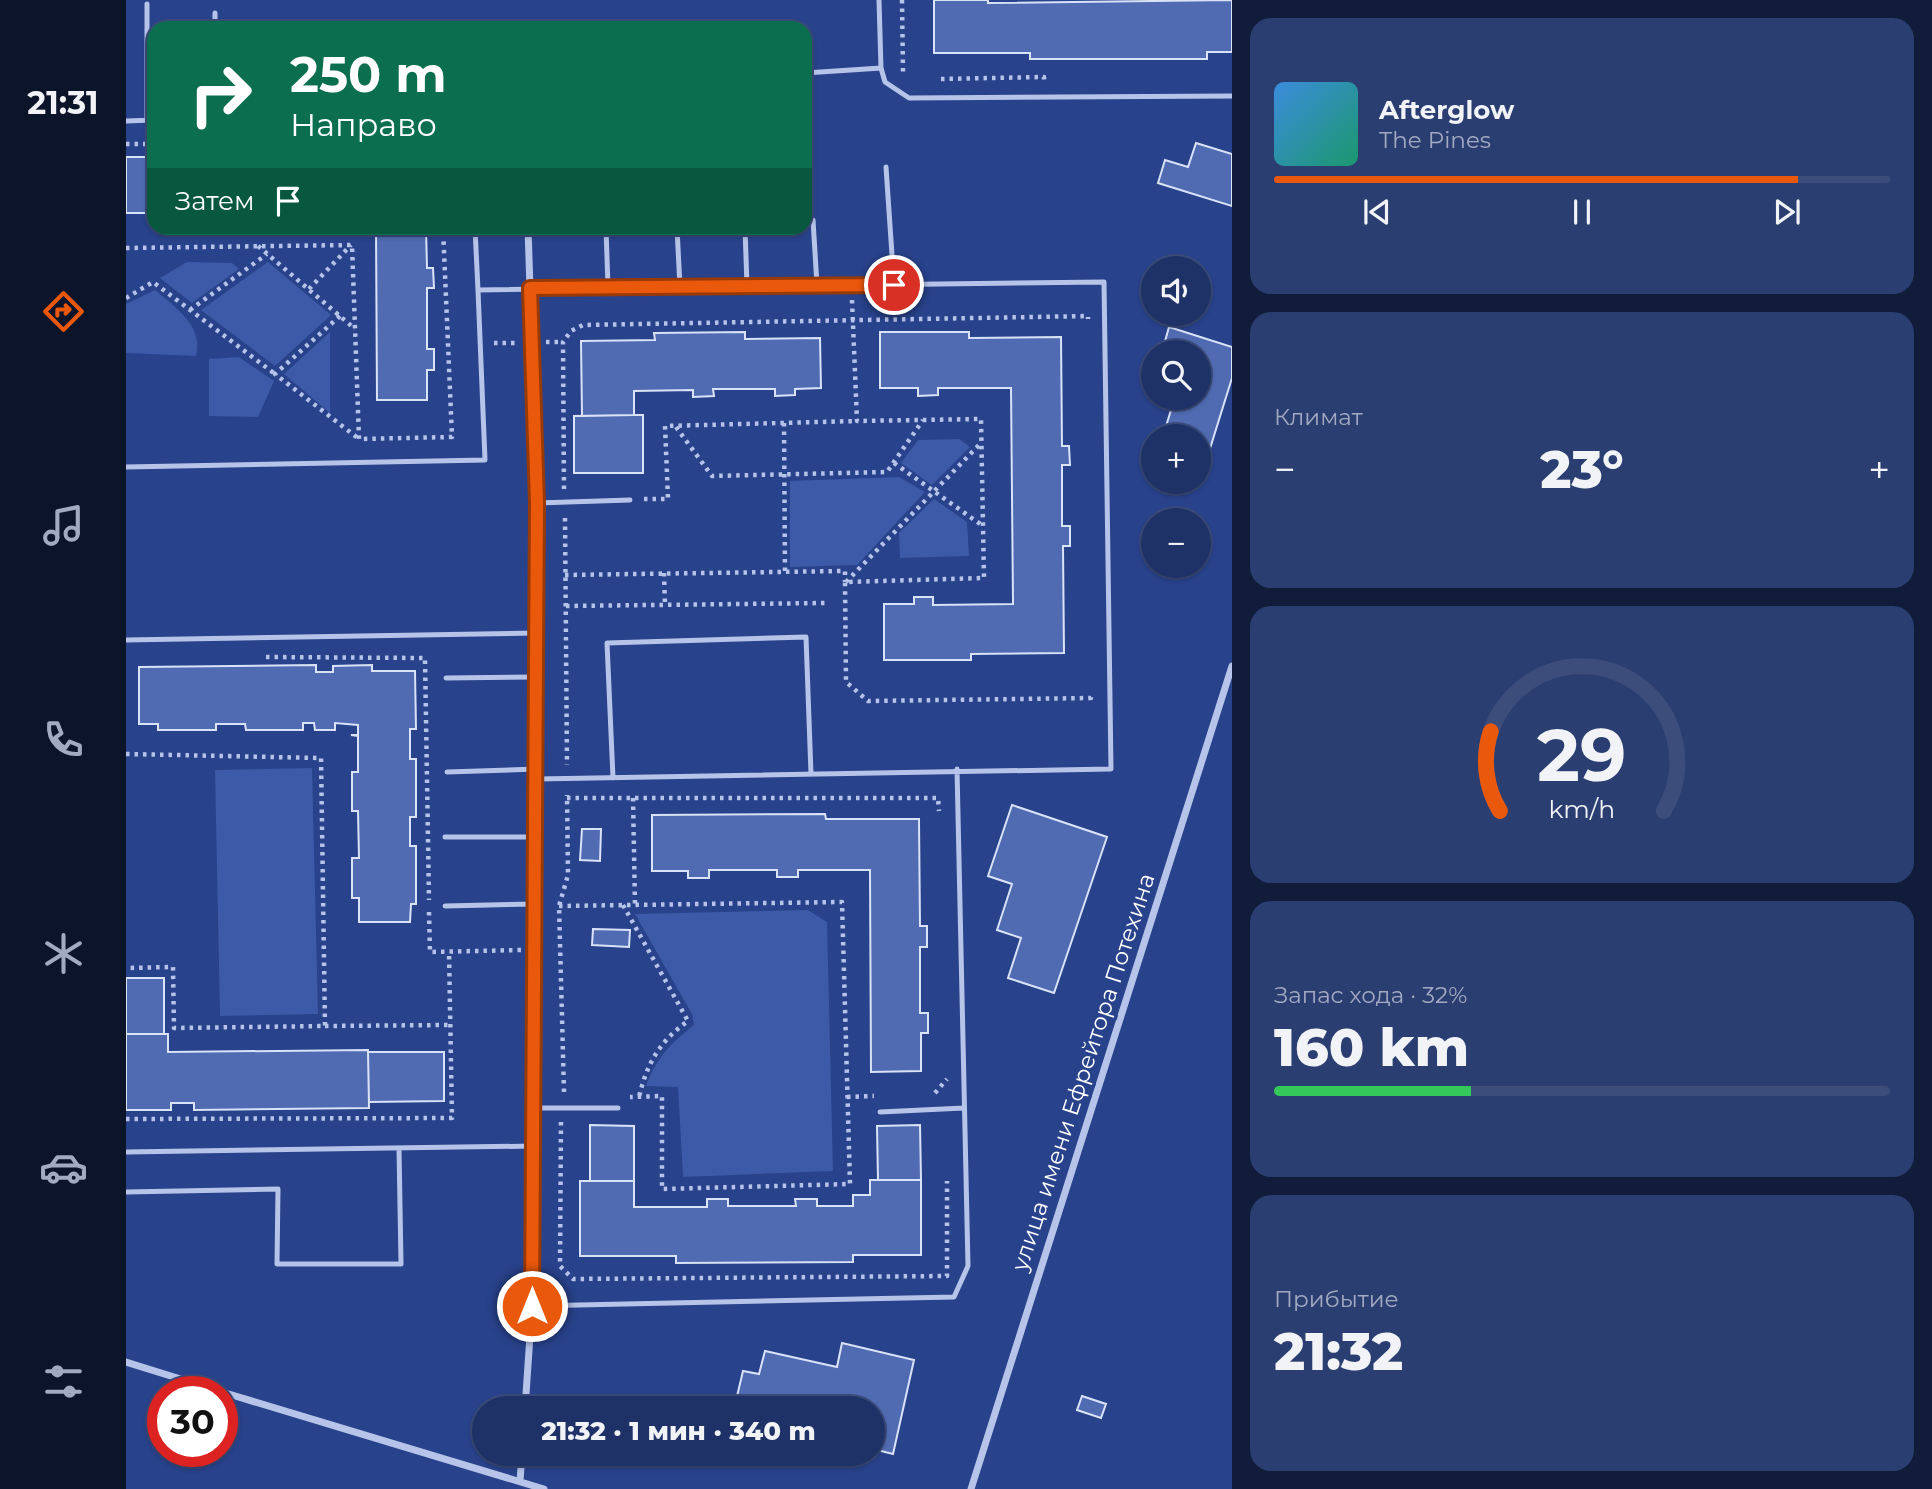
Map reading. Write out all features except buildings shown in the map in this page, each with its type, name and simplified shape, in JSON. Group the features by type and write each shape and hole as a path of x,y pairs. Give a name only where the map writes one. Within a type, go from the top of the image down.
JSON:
{"street":[{"path":"526,1396 532,1306 537,837 537,503 528,235"},
{"name":"улица имени Ефрейтора Потехина","path":"971,1489 1232,666"},
{"path":"126,1362 170,1376"},
{"path":"238,1397 544,1489"},
{"path":"520,1481 521,1466"}],"lane":[{"path":"879,0 881,68 885,82 909,98 1232,96"},
{"path":"126,121 147,120 147,4"},
{"path":"215,13 215,21"},
{"path":"812,73 881,68"},
{"path":"886,167 894,285"},
{"path":"813,220 817,285"},
{"path":"126,467 485,460 475,235"},
{"path":"606,235 608,287"},
{"path":"677,235 680,287"},
{"path":"745,235 747,286"},
{"path":"478,290 1104,282 1111,769 957,769 537,779"},
{"path":"537,503 630,499"},
{"path":"126,640 537,633"},
{"path":"613,778 607,643 806,637 811,774"},
{"path":"446,678 537,677"},
{"path":"447,772 537,769"},
{"path":"532,1306 954,1297 968,1266 957,769"},
{"path":"445,837 537,837"},
{"path":"445,906 536,904"},
{"path":"534,1108 618,1108"},
{"path":"880,1112 964,1108"},
{"path":"126,1152 534,1146"},
{"path":"126,1192 278,1189 277,1264 401,1264 399,1148"}],"path":[{"path":"902,0 903,72 913,79"},
{"path":"939,79 1044,77 1044,87"},
{"path":"126,144 147,144"},
{"path":"126,298 153,282 359,439 452,437 443,235"},
{"path":"352,245 359,439"},
{"path":"126,247 352,245"},
{"path":"309,289 352,245"},
{"path":"257,246 355,329"},
{"path":"190,310 267,254"},
{"path":"852,285 857,421"},
{"path":"275,374 340,316"},
{"path":"947,1178 947,1276 573,1279 560,1266 562,1091 559,906 568,875 563,342 571,331 583,326 1088,316 1088,330"},
{"path":"449,342 563,342"},
{"path":"630,499 668,499 665,426 981,419 984,578 845,582"},
{"path":"675,426 712,476 887,472 923,420"},
{"path":"784,423 785,572"},
{"path":"845,582 981,443"},
{"path":"894,463 983,526"},
{"path":"565,575 845,570 846,681 868,701 1091,698 1091,684"},
{"path":"664,573 665,605"},
{"path":"566,606 826,603"},
{"path":"262,657 425,658 430,952 560,950"},
{"path":"126,754 321,758 325,1026"},
{"path":"567,798 938,798 939,824"},
{"path":"633,798 635,905"},
{"path":"559,906 842,902 850,1184 662,1189 662,1096 626,1097"},
{"path":"622,905 688,1021 671,1034 655,1053 645,1072 639,1097"},
{"path":"126,1119 452,1118 449,952"},
{"path":"126,968 173,967 174,1028 450,1025"},
{"path":"947,1065 947,1109"},
{"path":"933,1095 948,1078"},
{"path":"562,1091 569,1094"},
{"path":"847,1097 884,1096"}],"shaded area":[{"path":"187,262 232,263 239,269 192,303 160,278"},
{"path":"268,262 331,315 275,366 201,310"},
{"path":"155,290 186,318 192,327 196,336 196,356 126,353 126,304"},
{"path":"330,332 330,413 284,374"},
{"path":"239,357 274,381 258,417 209,416 209,359"},
{"path":"959,439 970,447 932,485 901,463 918,440"},
{"path":"899,477 925,492 857,565 790,567 790,481"},
{"path":"934,499 967,522 969,556 900,558 899,533"},
{"path":"312,768 318,1014 220,1016 215,770"},
{"path":"808,910 827,922 833,1171 683,1177 678,1087 646,1086 654,1067 665,1052 694,1025 692,1014 635,914"}],"route":[{"path":"532,1306 537,503 530,288 894,285"}]}
